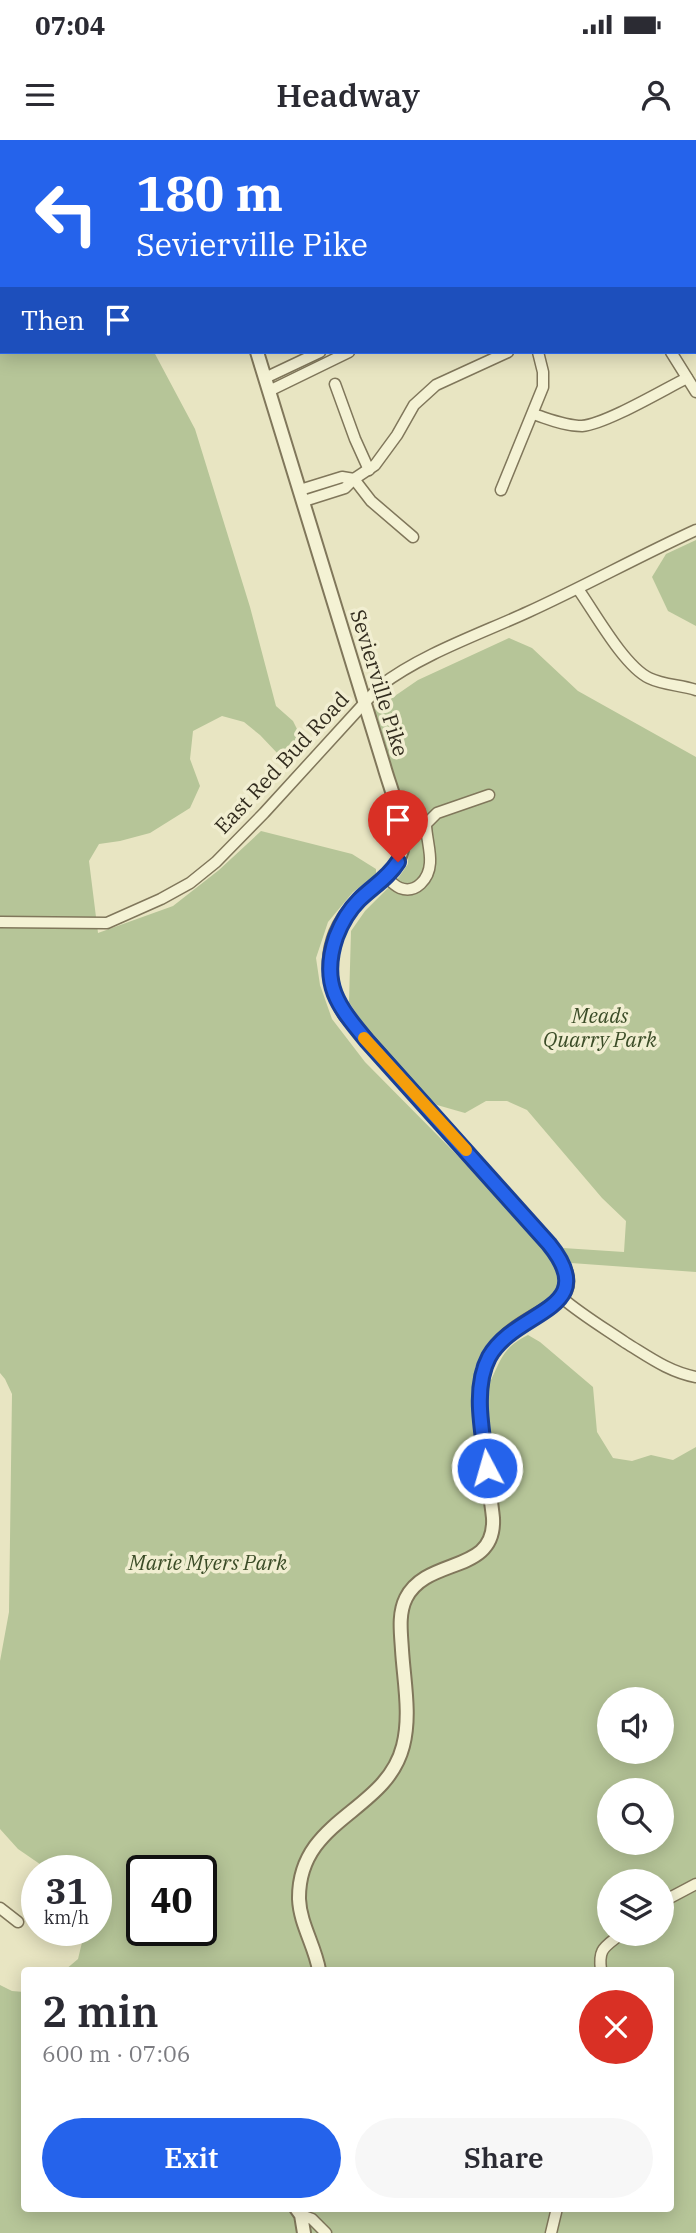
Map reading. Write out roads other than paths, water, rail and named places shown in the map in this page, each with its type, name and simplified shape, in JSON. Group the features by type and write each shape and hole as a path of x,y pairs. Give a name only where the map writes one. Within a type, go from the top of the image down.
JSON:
{"street":[{"name":"Sevierville Pike","path":"258,354 402,833 402,850 398,862 386,877 357,901 338,932 329,963 335,998 367,1041 559,1256 567,1275 562,1298"},
{"path":"267,385 317,354"},
{"path":"267,385 344,354"},
{"path":"302,495 342,477 354,479 369,470 384,456 414,405 423,396 436,386 504,354"},
{"path":"501,490 543,387 538,354"},
{"path":"672,354 696,392"},
{"path":"533,414 562,424 582,426 600,421 687,378"},
{"path":"335,384 369,470"},
{"path":"354,479 371,501 413,537"},
{"name":"East Red Bud Road","path":"0,922 107,923 190,883 216,862 264,813 380,686 403,670 578,589 696,530"},
{"path":"578,589 626,659 638,671 660,682 696,690"},
{"path":"386,877 398,887 408,889 419,886 428,876 430,862 426,824 430,817 489,795"},
{"path":"318,1967 301,1915 300,1889 304,1868 324,1834 382,1785 397,1763 404,1742 406,1719 401,1634 403,1604 419,1582 478,1555 488,1545 492,1533 493,1518 481,1400 489,1358 504,1337 562,1298 654,1361 682,1374 696,1377"},
{"path":"674,1896 696,1884"},
{"path":"0,1908 18,1922"},
{"path":"601,1967 599,1957 607,1946"},
{"path":"298,2212 304,2233"},
{"path":"298,2212 312,2219 326,2233"},
{"path":"551,2233 556,2212"}],"park label":[{"name":"Meads Quarry Park","path":"600,1028"},
{"name":"Marie Myers Park","path":"208,1563"}]}
